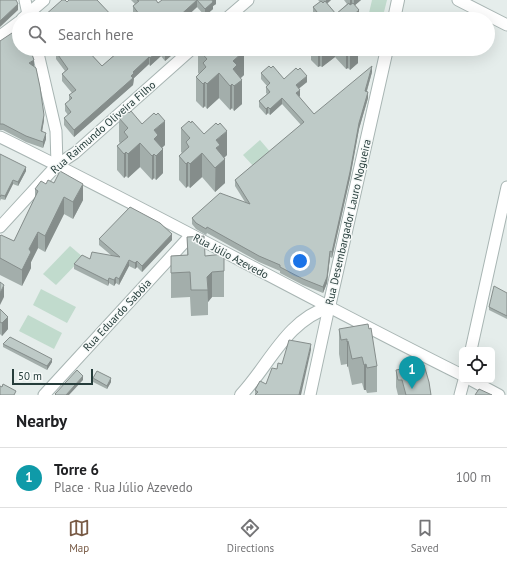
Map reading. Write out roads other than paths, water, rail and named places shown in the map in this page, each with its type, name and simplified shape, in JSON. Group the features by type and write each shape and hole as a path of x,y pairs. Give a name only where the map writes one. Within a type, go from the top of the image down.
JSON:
{"street":[{"path":"25,0 26,12"},
{"path":"32,12 44,0"},
{"path":"234,12 248,0"},
{"path":"395,12 398,0"},
{"path":"458,0 482,12"},
{"path":"495,18 507,24"},
{"path":"0,36 12,27"},
{"path":"39,56 56,131 57,165"},
{"name":"Rua Raimundo Oliveira Filho","path":"0,227 57,165 75,153 184,56"},
{"name":"Rua Desembargador Lauro Nogueira","path":"310,395 385,56"},
{"name":"Rua Júlio Azevedo","path":"0,137 57,165 459,374"},
{"path":"472,347 507,187"},
{"name":"Rua Eduardo Sabóia","path":"44,395 191,235"},
{"path":"241,395 295,326 316,312 329,307"},
{"path":"460,395 463,383"},
{"path":"476,383 499,395"}],"place":[{"name":"Torre 6","path":"412,389"}]}
